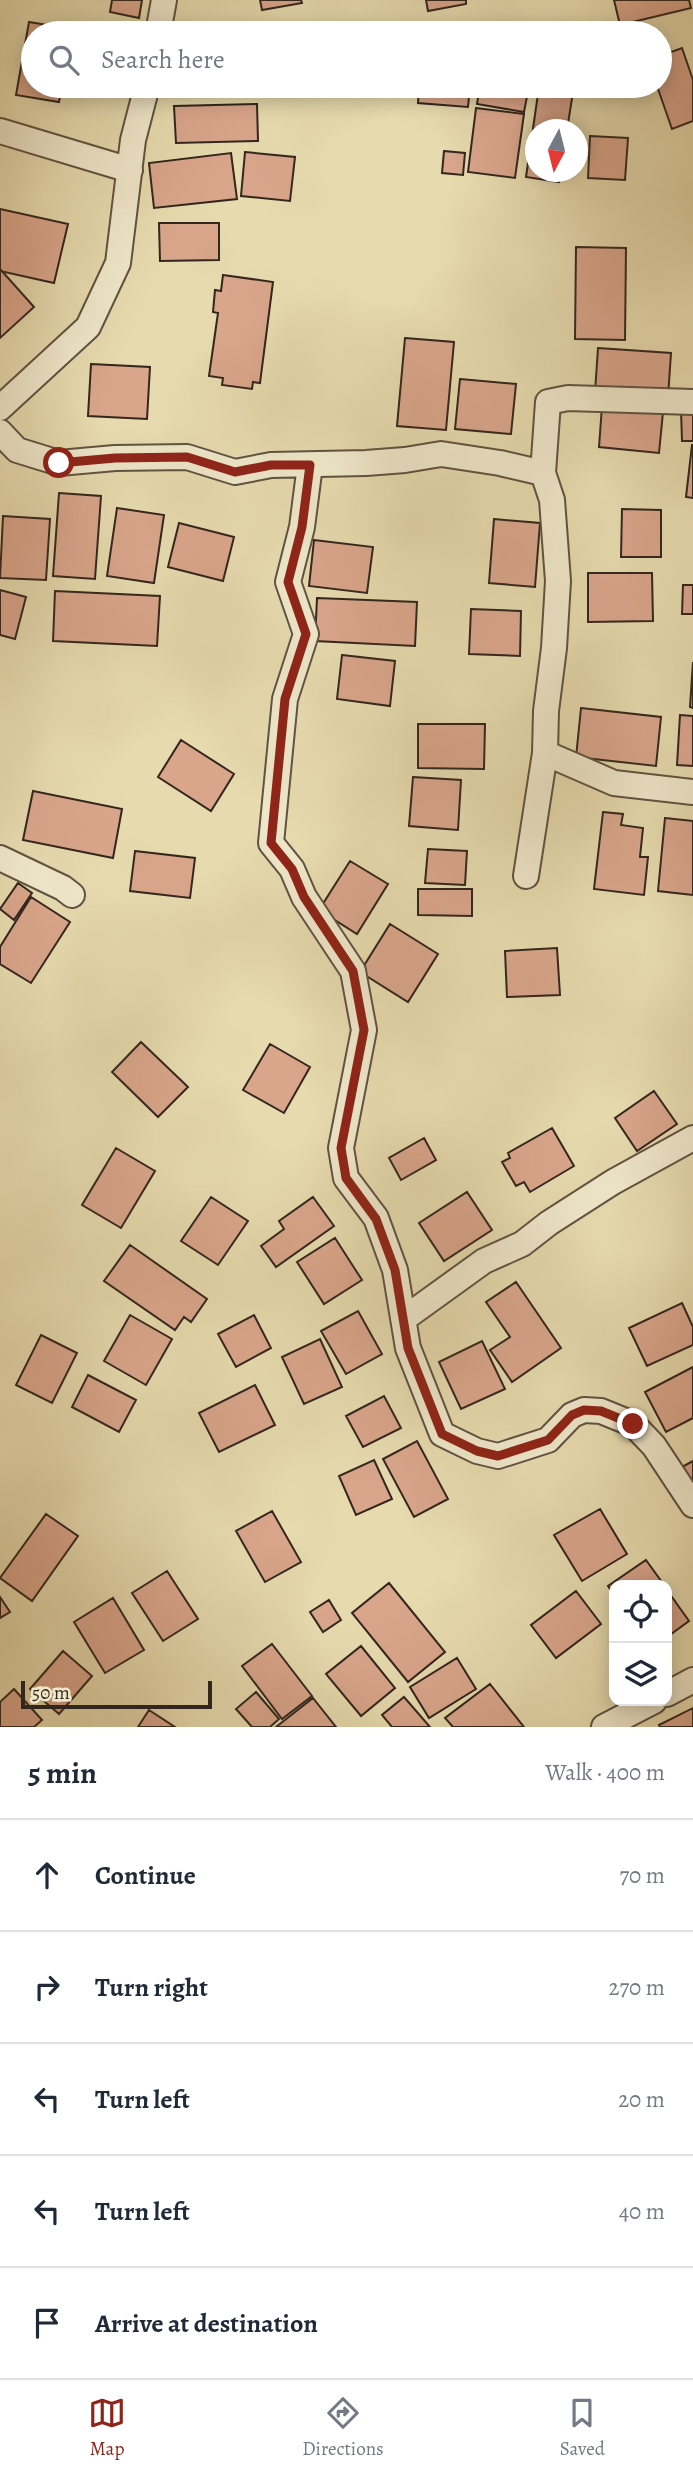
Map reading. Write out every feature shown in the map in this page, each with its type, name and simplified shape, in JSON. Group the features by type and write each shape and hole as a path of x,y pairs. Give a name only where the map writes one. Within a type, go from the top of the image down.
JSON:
{"street":[{"path":"160,21 164,0"},
{"path":"0,408 88,327 118,263 133,140 144,98"},
{"path":"0,131 130,170"},
{"path":"526,876 545,754 546,711 554,648 558,581 552,500 543,473 548,402 568,398 693,402"},
{"path":"0,432 17,450 59,463 115,458 187,457 235,472 271,465 392,461 441,454 543,473"},
{"path":"310,465 302,527 288,582 306,634 285,699 271,843 292,869 304,897 353,971 364,1030 341,1148 346,1178 376,1219 395,1270 408,1348 442,1434 477,1451 498,1456 548,1440 572,1415 584,1410 601,1411 633,1424 654,1446 693,1505"},
{"path":"545,754 614,783 693,792"},
{"path":"0,858 63,888 72,895"},
{"path":"405,1318 484,1261 522,1244 549,1223 613,1182 693,1138"},
{"path":"672,1691 693,1680"},
{"path":"604,1727 644,1706"}],"building":[{"path":"112,0 142,0 139,18 110,12"},
{"path":"260,0 301,0 302,3 262,10"},
{"path":"426,0 466,0 466,4 428,11"},
{"path":"614,0 689,0 691,8 637,21 619,21"},
{"path":"682,48 693,80 693,121 672,129 661,98 672,98 672,52"},
{"path":"21,67 21,96 16,95"},
{"path":"34,98 60,98 59,102"},
{"path":"418,98 469,98 468,107 418,103"},
{"path":"478,98 527,98 524,112 477,104"},
{"path":"537,98 572,98 569,119 534,119"},
{"path":"257,104 258,141 176,143 174,106"},
{"path":"476,108 524,114 515,178 468,172"},
{"path":"590,136 628,138 625,180 588,178"},
{"path":"444,151 465,153 463,175 442,173"},
{"path":"245,152 295,157 290,201 241,196"},
{"path":"231,153 237,199 154,208 149,163"},
{"path":"0,209 68,224 54,283 0,271"},
{"path":"159,223 219,223 219,260 160,261"},
{"path":"576,247 626,248 625,340 575,339"},
{"path":"0,269 34,307 0,338"},
{"path":"223,275 273,282 260,383 253,382 252,389 222,385 223,378 209,376 218,313 213,312 215,290 221,291"},
{"path":"405,338 454,342 446,430 397,426"},
{"path":"598,348 671,353 668,397 595,392"},
{"path":"91,364 150,367 147,419 88,416"},
{"path":"460,379 516,384 511,434 455,429"},
{"path":"602,406 663,412 659,453 599,447"},
{"path":"681,411 693,411 693,441 682,441"},
{"path":"693,445 693,498 686,497"},
{"path":"59,493 101,496 95,579 53,576"},
{"path":"117,508 164,515 154,583 107,576"},
{"path":"622,509 661,510 661,557 621,557"},
{"path":"3,516 50,519 46,580 0,578"},
{"path":"494,519 540,523 535,587 489,583"},
{"path":"179,523 234,537 223,581 168,567"},
{"path":"314,540 373,547 367,593 309,586"},
{"path":"588,573 652,573 653,621 588,622"},
{"path":"683,585 693,585 693,614 682,614"},
{"path":"0,590 26,597 15,639 0,635"},
{"path":"55,591 160,596 157,646 53,641"},
{"path":"317,598 417,602 415,646 315,641"},
{"path":"471,609 521,611 520,656 469,654"},
{"path":"342,655 395,661 390,706 337,699"},
{"path":"693,662 693,708 690,707"},
{"path":"581,708 661,717 656,766 576,757"},
{"path":"680,715 693,716 693,766 677,765"},
{"path":"418,724 485,724 484,769 418,768"},
{"path":"181,740 234,774 211,811 158,777"},
{"path":"413,777 461,780 458,830 409,826"},
{"path":"33,791 122,809 113,858 23,840"},
{"path":"603,812 623,814 621,825 643,828 640,857 648,857 644,895 594,889"},
{"path":"665,818 693,821 693,895 658,891"},
{"path":"428,849 467,851 465,885 425,883"},
{"path":"135,851 195,858 190,898 130,891"},
{"path":"350,861 388,884 357,934 319,910"},
{"path":"18,883 32,893 14,920 0,909"},
{"path":"418,889 472,889 472,916 418,915"},
{"path":"31,897 70,922 31,983 0,964 0,947"},
{"path":"390,924 438,954 408,1002 360,972"},
{"path":"557,948 560,995 507,997 505,951"},
{"path":"141,1042 188,1087 158,1117 112,1072"},
{"path":"270,1044 310,1067 284,1113 243,1090"},
{"path":"654,1091 677,1124 637,1151 615,1118"},
{"path":"552,1128 574,1166 530,1192 524,1182 516,1186 502,1162 510,1158 508,1153"},
{"path":"424,1138 436,1160 401,1180 389,1158"},
{"path":"116,1148 155,1171 121,1228 82,1205"},
{"path":"467,1192 492,1230 444,1261 419,1223"},
{"path":"211,1197 248,1221 218,1265 181,1241"},
{"path":"313,1197 334,1226 276,1267 261,1246 284,1229 279,1221"},
{"path":"335,1238 362,1280 324,1304 297,1262"},
{"path":"130,1245 207,1299 191,1322 184,1317 175,1330 104,1281"},
{"path":"516,1282 561,1348 512,1382 490,1350 510,1337 486,1302"},
{"path":"682,1303 693,1327 693,1345 647,1366 629,1328"},
{"path":"358,1311 382,1354 346,1374 321,1331"},
{"path":"130,1315 172,1339 146,1385 104,1361"},
{"path":"254,1315 271,1348 236,1367 218,1334"},
{"path":"41,1335 77,1353 52,1403 16,1385"},
{"path":"320,1339 342,1387 304,1404 282,1357"},
{"path":"482,1341 505,1389 461,1409 439,1362"},
{"path":"693,1367 693,1418 666,1432 645,1392"},
{"path":"88,1375 136,1400 119,1432 72,1407"},
{"path":"255,1385 275,1425 219,1452 199,1413"},
{"path":"384,1396 401,1428 363,1447 346,1416"},
{"path":"417,1441 448,1499 414,1517 383,1459"},
{"path":"374,1460 392,1499 356,1515 339,1476"},
{"path":"693,1461 693,1488 682,1467"},
{"path":"600,1509 627,1554 582,1581 554,1535"},
{"path":"272,1511 301,1562 265,1582 236,1531"},
{"path":"46,1514 78,1536 32,1601 0,1578"},
{"path":"646,1560 660,1580 617,1580"},
{"path":"167,1571 198,1619 163,1641 132,1593"},
{"path":"389,1583 445,1652 408,1682 352,1613"},
{"path":"576,1591 601,1624 556,1658 531,1625"},
{"path":"0,1597 10,1612 0,1618"},
{"path":"672,1597 689,1621 672,1633"},
{"path":"113,1598 144,1650 105,1673 74,1622"},
{"path":"329,1600 341,1620 323,1632 310,1612"},
{"path":"272,1644 312,1696 282,1719 242,1666"},
{"path":"361,1646 395,1688 361,1716 326,1674"},
{"path":"63,1651 92,1676 59,1714 30,1689"},
{"path":"457,1658 476,1689 429,1718 410,1687"},
{"path":"490,1684 524,1727 453,1727 445,1718"},
{"path":"14,1689 42,1720 34,1727 0,1727 0,1702"},
{"path":"256,1692 279,1719 270,1727 252,1727 236,1709"},
{"path":"404,1697 430,1727 392,1727 382,1715"},
{"path":"313,1698 336,1727 276,1727"},
{"path":"693,1708 693,1727 660,1727 659,1725"},
{"path":"149,1710 175,1727 138,1727"}],"route":[{"path":"59,463 115,458 187,457 235,472 271,465 310,465 302,527 288,582 306,634 285,699 271,843 292,869 304,897 353,971 364,1030 341,1148 346,1178 376,1219 395,1270 408,1348 442,1434 477,1451 498,1456 548,1440 572,1415 584,1410 601,1411 633,1424"}]}
